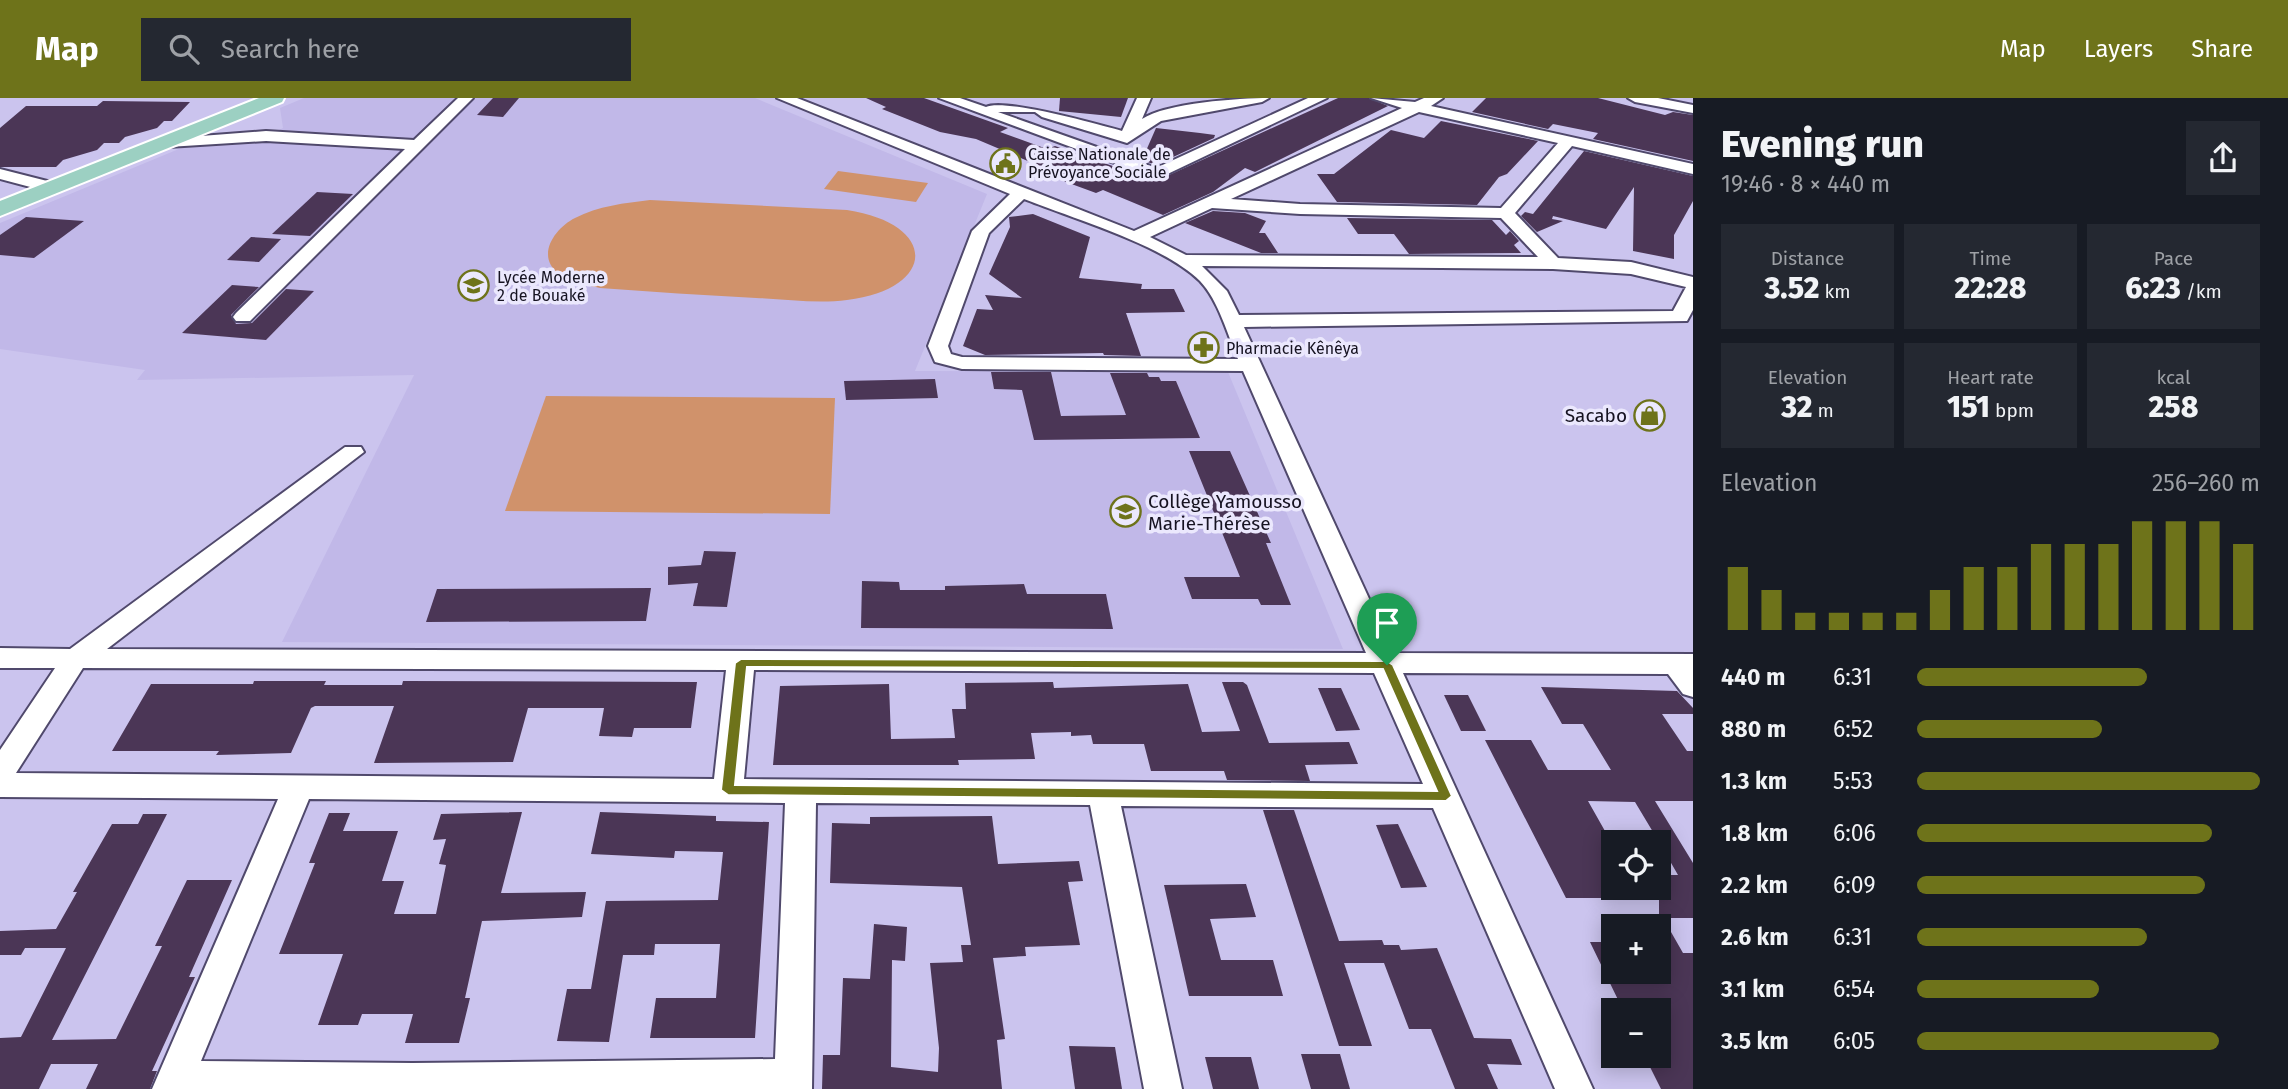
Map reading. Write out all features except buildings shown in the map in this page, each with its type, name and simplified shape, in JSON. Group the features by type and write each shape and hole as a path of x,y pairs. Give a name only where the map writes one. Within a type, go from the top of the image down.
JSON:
{"main road":[{"path":"0,209 275,98"}],"street":[{"path":"243,317 466,98"},
{"path":"784,98 1022,192 1145,233 1436,98"},
{"path":"814,98 1145,233 1184,260 1220,295 1446,796 1573,1089"},
{"path":"946,98 1160,174 1320,98"},
{"path":"1129,165 1127,137 1144,98"},
{"path":"1127,137 1156,117 1262,98"},
{"path":"1378,98 1693,169"},
{"path":"1635,98 1693,109"},
{"path":"974,107 1043,103 1047,114 1127,137"},
{"path":"241,112 266,136"},
{"path":"168,142 266,136 419,145"},
{"path":"1506,213 1569,140"},
{"path":"0,174 52,188"},
{"path":"1022,192 981,231 938,346 942,358 962,363 1253,365"},
{"path":"1213,203 1300,209 1506,213 1553,262"},
{"path":"1184,260 1553,262 1631,268 1693,284"},
{"path":"1233,321 1680,317 1693,290"},
{"path":"0,774 75,660 353,453"},
{"path":"0,658 741,663 1685,664 1693,687"},
{"path":"728,790 741,663"},
{"path":"0,785 1446,796"},
{"path":"298,788 173,1084 793,1083 801,791"},
{"path":"1103,792 1163,1089"}],"shaded area":[{"path":"304,98 755,98 987,194 915,371 1228,372 1343,649 282,642 414,375 137,380 145,370 0,349 0,223 191,144 249,144 283,128 280,108"},
{"path":"838,171 928,183 916,202 824,189"},
{"path":"650,200 847,210 877,217 898,228 911,242 915,256 911,270 898,283 877,294 824,302 600,288 568,279 552,267 548,251 550,243 568,223 602,208"},
{"path":"546,396 835,398 830,514 505,511"}],"place":[{"name":"Caisse Nationale de Prévoyance Sociale","path":"1005,163"},
{"name":"Lycée Moderne 2 de Bouaké","path":"474,286"},
{"name":"Pharmacie Kênêya","path":"1203,348"},
{"name":"Sacabo","path":"1650,415"},
{"name":"Collège Yamousso Marie-Thérèse","path":"1125,512"}],"route":[{"path":"741,663 1387,665 1446,796 728,790 741,663"}]}
